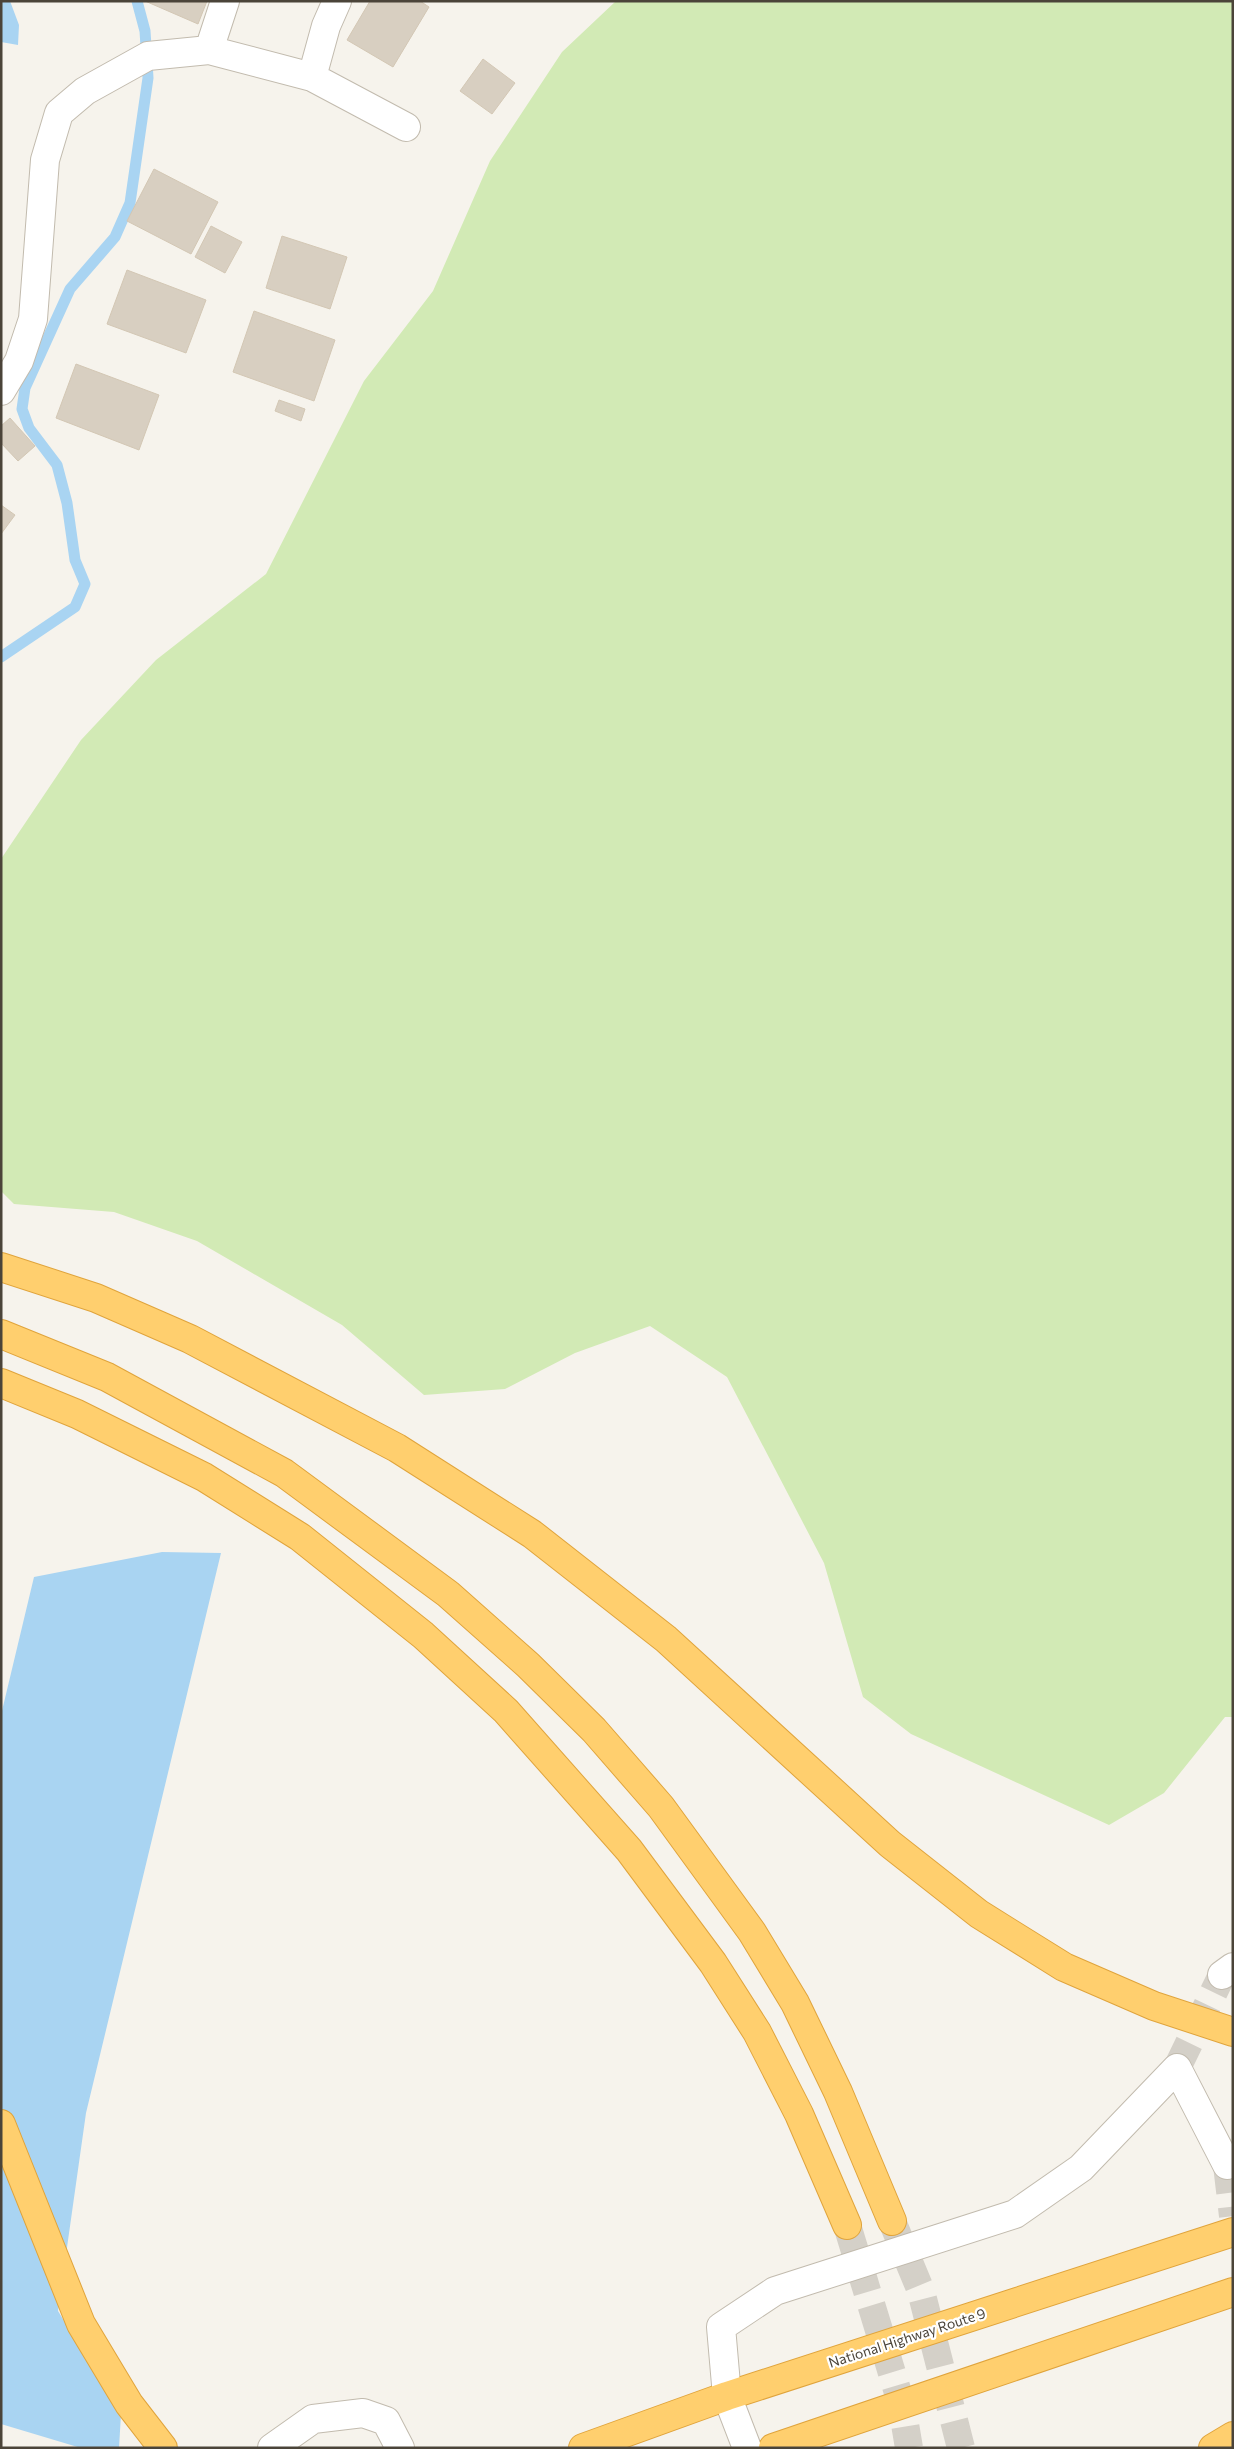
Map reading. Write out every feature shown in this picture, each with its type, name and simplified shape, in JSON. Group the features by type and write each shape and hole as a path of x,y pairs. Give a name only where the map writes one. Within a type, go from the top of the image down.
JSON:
{"highway":[{"path":"1,1267 96,1298 247,1368 397,1448 532,1534 666,1639 890,1844 979,1914 1064,1967 1154,2006 1233,2032"},
{"path":"1,1334 107,1377 227,1440 284,1473 448,1594 528,1666 594,1730 661,1807 752,1932 795,2003 838,2092 892,2221"},
{"path":"1,1384 77,1414 204,1477 300,1537 423,1635 506,1711 629,1850 713,1963 757,2032 799,2114 847,2224"},
{"path":"1,2124 81,2324 129,2404 163,2448"},
{"name":"National Highway Route 9","path":"583,2448 727,2396 1233,2232"},
{"path":"773,2448 1233,2292"},
{"path":"1213,2448 1233,2436"}],"street":[{"path":"209,50 226,1"},
{"path":"312,77 326,26 337,1"},
{"path":"1,391 19,361 33,319 45,160 59,113 84,92 148,56 209,50 312,77 406,127"},
{"path":"747,2448 727,2396 721,2327 775,2292 1015,2214 1081,2168 1177,2068 1227,2165"},
{"path":"272,2448 313,2419 363,2413 386,2421 400,2448"}],"green space":[{"path":"616,1 1233,1 1233,1717 1225,1717 1164,1793 1109,1825 911,1734 863,1697 824,1563 727,1377 650,1326 575,1353 505,1389 424,1395 342,1325 197,1241 114,1212 14,1204 1,1191 1,859 81,740 156,660 266,574 364,381 433,291 490,161 562,52"}],"water":[{"path":"1,1 10,1 19,25 18,45 1,42"},
{"path":"162,1552 221,1553 86,2113 58,2311 121,2414 119,2448 81,2448 1,2424 1,1715 34,1577"}],"building":[{"path":"145,1 207,1 198,24"},
{"path":"370,1 420,1 429,7 393,67 347,40"},
{"path":"483,59 515,83 492,114 460,91"},
{"path":"154,169 218,202 191,254 127,221"},
{"path":"211,226 242,242 225,273 195,257"},
{"path":"282,236 347,257 330,309 266,288"},
{"path":"127,270 206,300 186,353 107,324"},
{"path":"254,311 335,340 314,401 233,372"},
{"path":"76,364 159,395 139,450 56,418"},
{"path":"279,400 305,409 301,421 275,411"},
{"path":"10,418 35,446 18,461 1,443 1,426"},
{"path":"1,505 15,515 1,534"}],"waterway":[{"path":"1,657 75,607 85,584 75,560 67,503 57,465 29,428 22,409 25,388 70,289 115,237 130,203 148,78 145,31 137,1"}],"tunnel":[{"path":"1177,2068 1222,1975"},
{"path":"1227,2165 1233,2216"},
{"path":"892,2221 921,2291 961,2448"},
{"path":"847,2225 902,2406 909,2448"}]}
